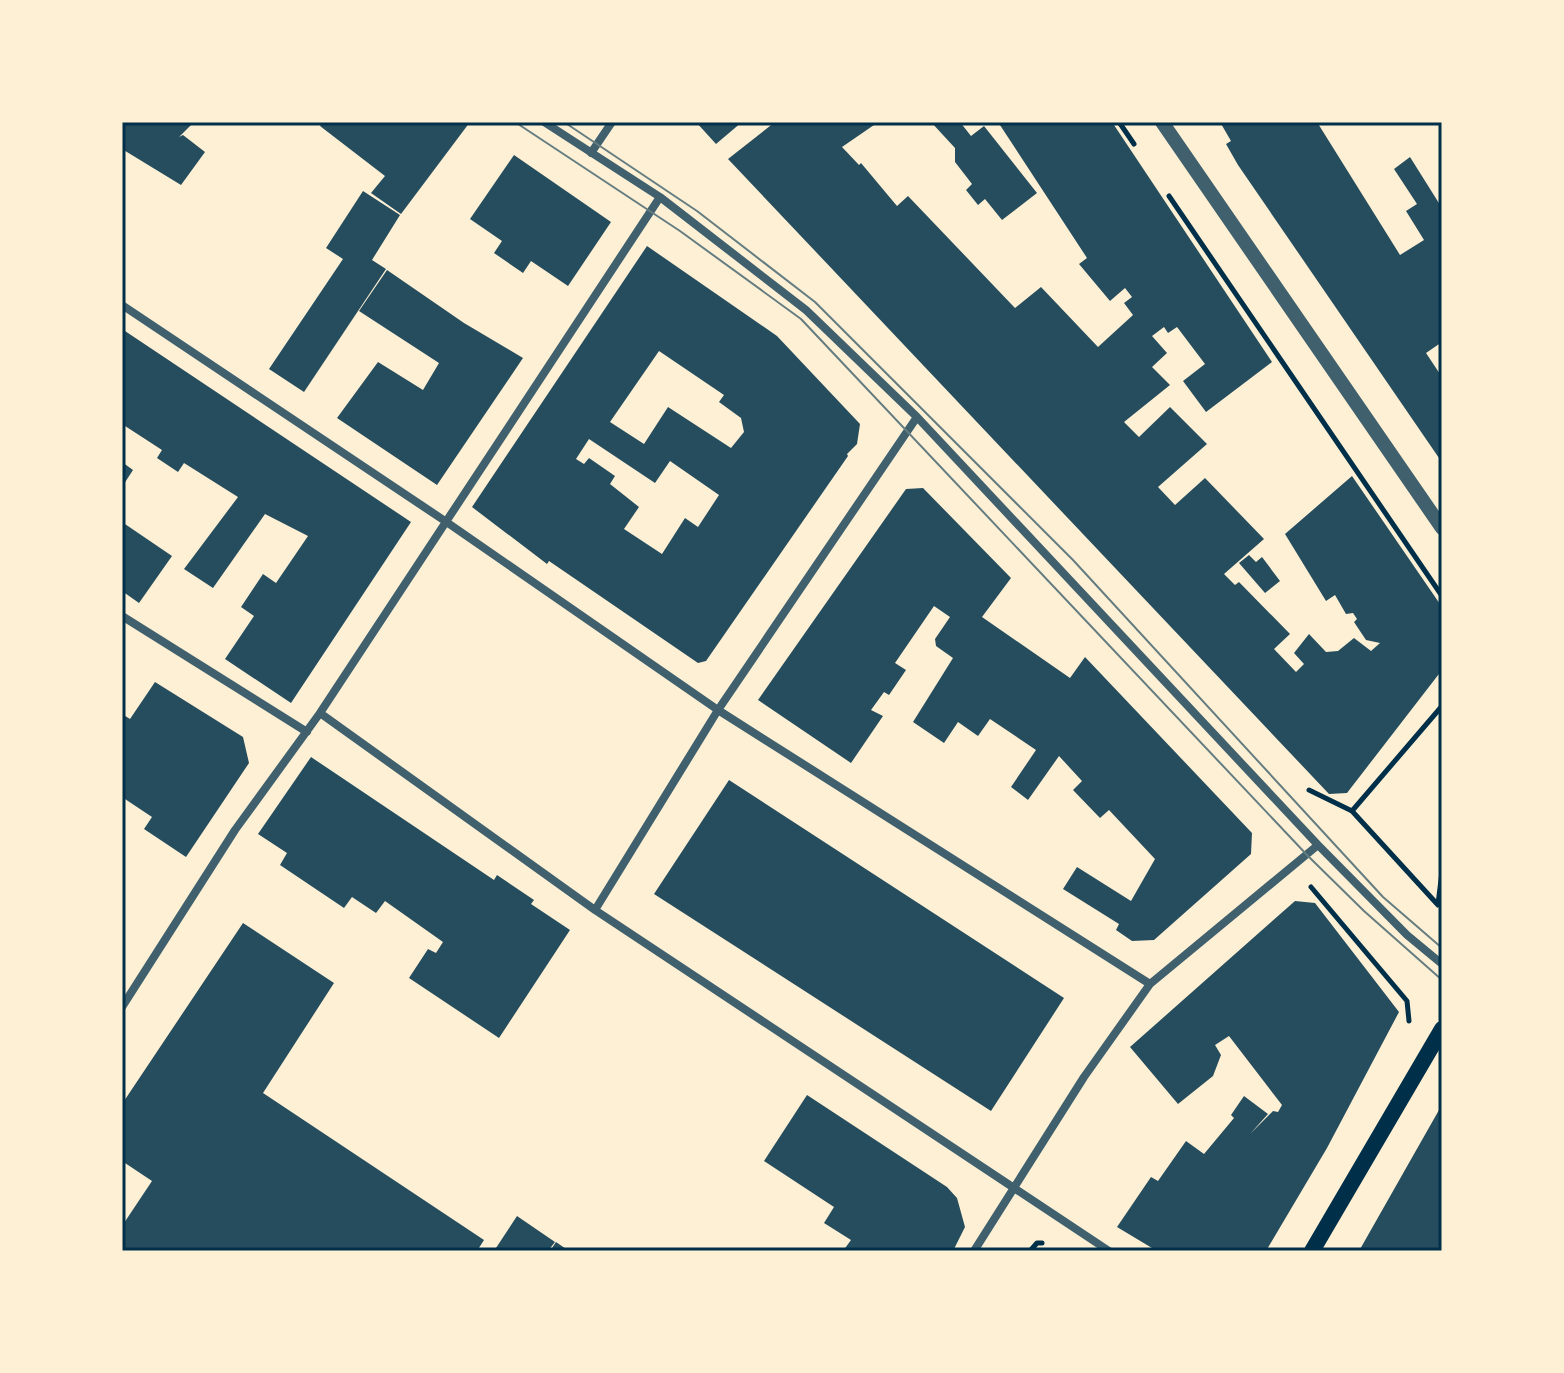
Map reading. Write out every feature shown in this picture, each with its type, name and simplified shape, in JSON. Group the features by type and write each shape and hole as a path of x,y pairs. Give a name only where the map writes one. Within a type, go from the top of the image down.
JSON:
{"main road":[{"path":"1312,1251 1442,1029"}],"street":[{"path":"544,122 660,197 806,310 917,417 1318,845 1407,935 1442,964"},
{"path":"591,153 612,122"},
{"path":"1162,122 1442,528"},
{"path":"122,1007 235,830 320,713 660,197"},
{"path":"122,305 445,521 718,710 1150,984"},
{"path":"595,910 718,710 917,417"},
{"path":"122,616 307,732"},
{"path":"320,713 595,910 1109,1251"},
{"path":"974,1251 1084,1077 1150,984 1294,868 1318,845"}],"path":[{"path":"1119,122 1137,148"},
{"path":"1164,188 1442,596"},
{"path":"1442,706 1352,811 1438,905 1442,872"},
{"path":"1294,868 1407,1001 1407,1019 1431,1044"}],"building":[{"path":"122,122 194,122 179,137 183,135 205,152 181,185 122,149"},
{"path":"323,122 470,122 401,214 371,193 385,176 320,126"},
{"path":"696,122 742,122 716,144"},
{"path":"775,122 872,122 874,125 842,147 859,165 861,163 897,206 908,196 1015,308 1041,287 1098,347 1133,315 1124,303 1132,297 1125,288 1110,301 1079,264 1087,258 998,122 1112,122 1272,362 1206,412 1183,381 1205,364 1177,327 1168,333 1164,327 1152,336 1167,353 1152,367 1170,385 1124,422 1139,437 1170,407 1207,444 1158,487 1175,505 1205,478 1264,539 1224,574 1235,585 1239,582 1290,634 1274,649 1296,672 1304,664 1294,653 1309,634 1326,652 1338,651 1354,638 1371,651 1380,643 1366,640 1354,622 1357,619 1353,613 1346,614 1335,595 1326,601 1285,534 1352,476 1442,607 1442,670 1347,793 1329,794 728,159"},
{"path":"931,122 960,122 971,136 984,126 1037,193 1002,220 985,199 978,205 966,190 972,184 955,162 955,148"},
{"path":"1220,122 1317,122 1400,255 1424,240 1406,211 1417,204 1394,169 1410,157 1442,208 1442,342 1426,353 1442,377 1442,456 1439,458 1238,165 1226,144 1231,141"},
{"path":"514,155 611,222 568,286 531,261 523,273 494,253 502,241 470,219"},
{"path":"363,191 400,215 372,260 386,269 304,392 269,369 343,259 326,248"},
{"path":"647,246 777,336 860,424 857,444 847,454 706,661 698,663 549,561 547,564 472,507","holes":["659,351 724,395 719,402 741,418 744,432 731,448 668,407 644,444 610,422","589,439 655,483 670,461 719,495 698,527 685,518 662,554 624,529 639,507 610,484 615,476 589,458 584,464 576,459"]},
{"path":"387,270 464,323 523,358 437,485 337,418 378,362 423,390 439,363 359,311"},
{"path":"122,329 411,522 291,703 225,659 254,616 241,607 263,574 276,583 308,536 265,514 213,588 184,569 238,497 184,463 178,472 157,458 162,450 122,424"},
{"path":"122,462 133,470 122,487"},
{"path":"923,488 1011,578 982,617 1070,678 1085,657 1252,833 1251,854 1154,940 1132,941 1116,930 1119,924 1063,889 1077,867 1131,901 1155,859 1109,810 1100,818 1073,790 1082,781 1059,756 1028,800 1011,787 1036,750 990,719 978,736 958,722 944,743 913,722 953,658 936,646 935,639 950,617 934,606 895,663 906,670 889,695 884,692 871,710 883,716 851,763 758,700 906,489"},
{"path":"122,522 172,556 139,603 122,591"},
{"path":"1249,555 1256,562 1262,557 1280,581 1265,593 1239,563"},
{"path":"155,682 243,737 249,763 186,857 144,829 152,817 122,797 122,714 130,719"},
{"path":"311,757 494,880 497,875 534,900 531,904 570,930 499,1038 409,978 428,949 436,953 443,942 385,901 376,913 352,897 344,908 280,865 287,853 258,834"},
{"path":"729,780 1064,998 991,1111 654,894"},
{"path":"1295,901 1315,903 1399,1012 1327,1148 1266,1251 1157,1251 1117,1227 1151,1177 1158,1181 1186,1141 1204,1154 1234,1118 1231,1115 1244,1096 1268,1114 1250,1134 1273,1111 1278,1112 1282,1105 1229,1036 1215,1045 1221,1055 1213,1076 1178,1104 1130,1047"},
{"path":"243,923 334,983 263,1093 484,1240 477,1251 122,1251 122,1226 152,1181 122,1161 122,1104"},
{"path":"807,1095 947,1187 957,1198 965,1227 953,1251 843,1251 851,1240 824,1223 834,1207 764,1161"},
{"path":"1439,1110 1442,1110 1442,1247 1439,1251 1359,1251"},
{"path":"517,1216 555,1242 548,1251 494,1251"},
{"path":"556,1242 569,1251 550,1251"}],"tram line":[{"path":"515,122 680,231 801,319 1308,856 1442,980"},
{"path":"564,122 697,211 815,302 1073,560 1383,897 1442,948"}]}
